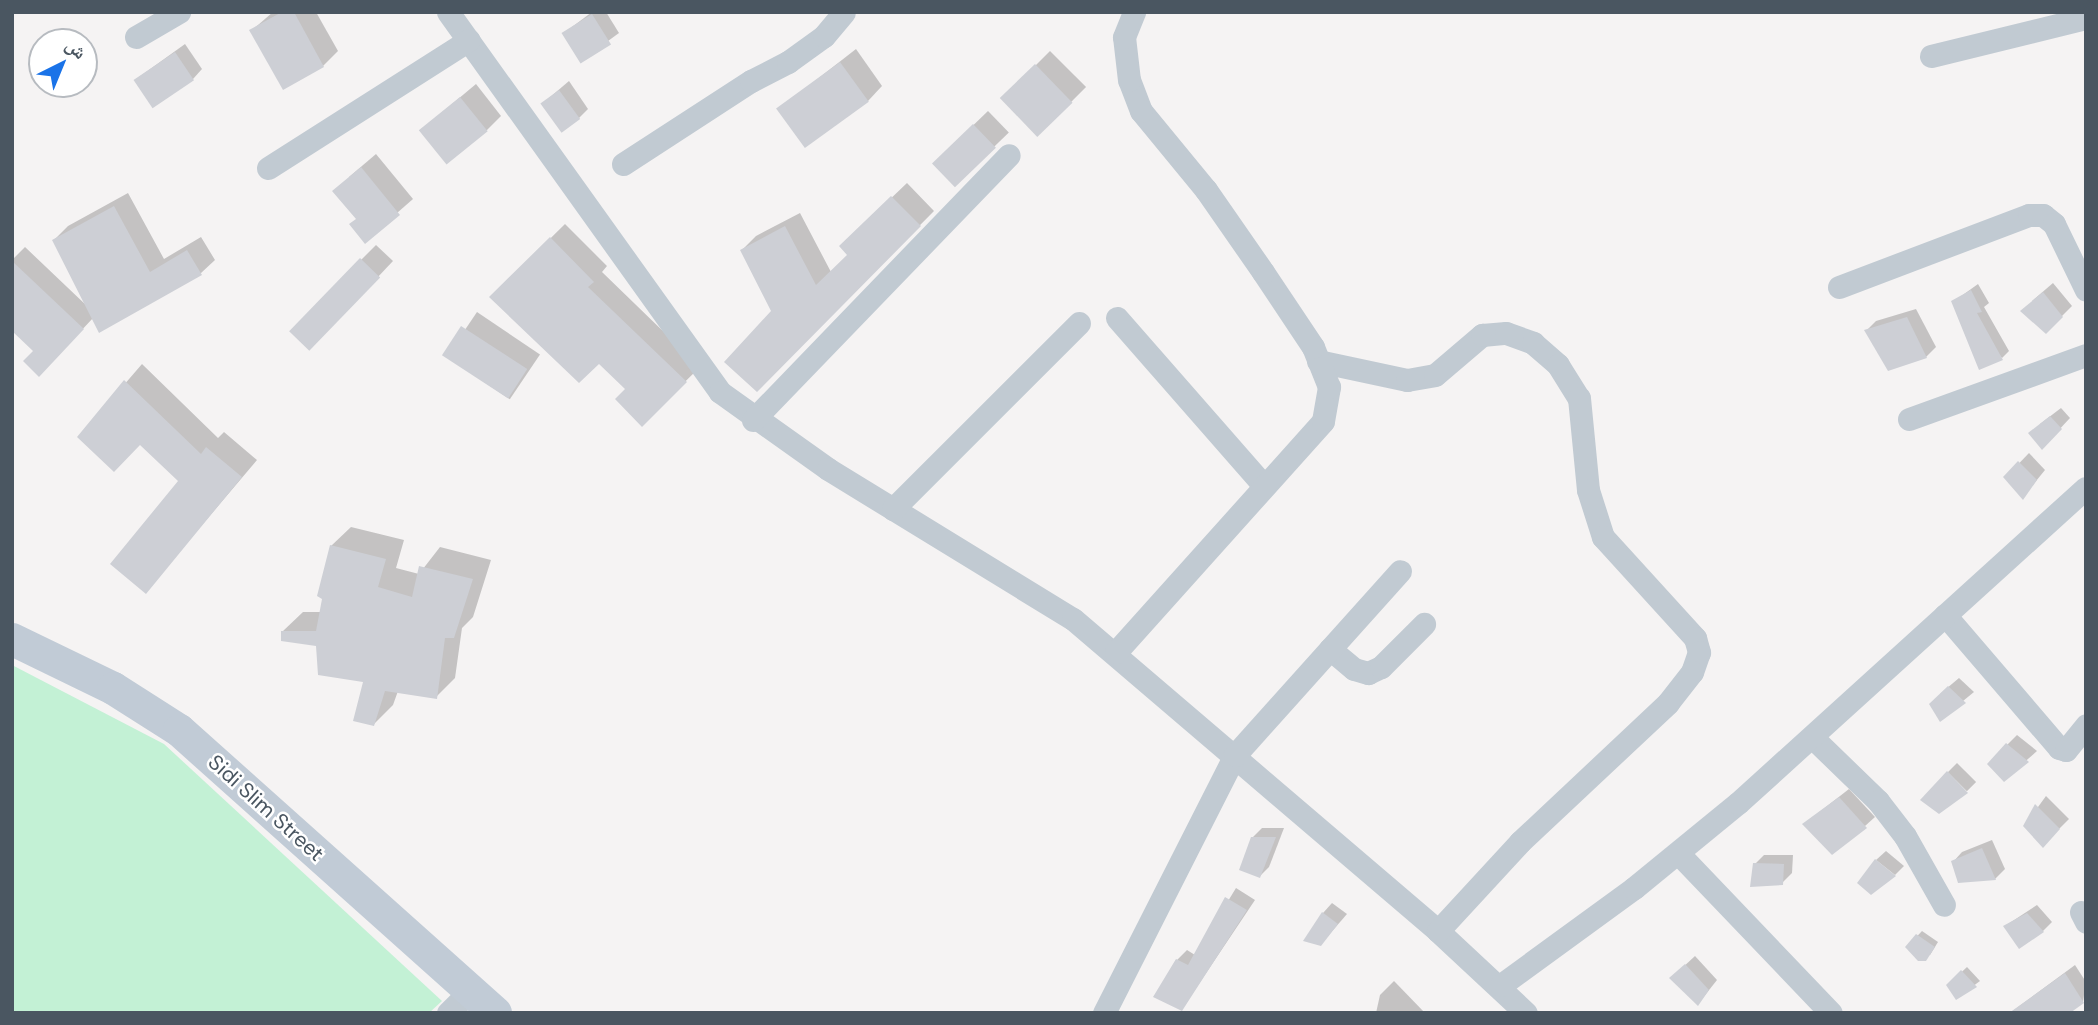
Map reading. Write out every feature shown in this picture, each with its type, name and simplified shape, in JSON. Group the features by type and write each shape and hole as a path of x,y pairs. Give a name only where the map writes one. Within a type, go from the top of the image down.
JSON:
{"main road":[{"name":"Sidi Slim Street","path":"12,639 125,694 179,730 459,1002 495,1013"}],"street":[{"path":"136,37 179,12"},
{"path":"449,12 720,392 753,420 1073,619 1116,652 1501,985 1526,1013"},
{"path":"623,164 751,81 788,62 824,36 844,12"},
{"path":"1116,652 1323,421 1329,387 1318,361 1206,190 1141,111 1129,80 1124,37 1134,12"},
{"path":"1931,56 2086,18"},
{"path":"268,168 469,40"},
{"path":"753,420 1009,155"},
{"path":"1839,287 2029,215 2043,215 2054,223 2086,290"},
{"path":"1117,318 1264,486"},
{"path":"893,509 1079,323"},
{"path":"1318,361 1407,380 1435,375 1482,335 1506,333 1533,343 1558,365 1579,398 1584,414 1588,490 1603,537 1695,638 1699,652 1692,672 1668,703 1520,842 1438,931"},
{"path":"1909,419 2086,355"},
{"path":"1501,985 1678,853 1812,737 2086,488"},
{"path":"1104,1013 1235,755 1400,570"},
{"path":"1945,615 2059,748 2066,750 2086,725"},
{"path":"1330,649 1354,669 1368,673 1381,667 1424,624"},
{"path":"1812,737 1878,801 1905,836 1944,905"},
{"path":"1678,853 1830,1013"}],"green space":[{"path":"12,665 164,744 442,1001 429,1013 12,1013"}],"building":[{"path":"282,12 294,12 324,67 283,90 249,30"},
{"path":"592,14 611,45 581,64 561,33"},
{"path":"175,52 194,80 153,108 134,80"},
{"path":"840,62 869,102 805,148 776,108"},
{"path":"1035,64 1073,103 1037,137 1000,98"},
{"path":"559,90 580,119 562,133 540,104"},
{"path":"460,97 488,131 447,165 419,130"},
{"path":"973,124 996,148 955,187 932,164"},
{"path":"361,167 400,215 365,244 349,224 356,219 332,191"},
{"path":"891,196 921,226 757,392 724,362 771,311 740,250 785,226 816,285 847,255 839,246"},
{"path":"114,206 150,272 187,250 202,275 99,333 52,240"},
{"path":"550,237 594,282 588,287 687,382 642,427 615,399 625,389 599,364 579,383 489,297"},
{"path":"360,258 380,277 309,351 289,331"},
{"path":"12,261 84,329 39,377 23,361 33,351 12,331"},
{"path":"1971,290 1982,312 1977,313 2003,360 1979,370 1951,301"},
{"path":"2043,292 2063,317 2046,334 2020,311"},
{"path":"1907,317 1927,358 1888,371 1864,330"},
{"path":"461,326 527,369 508,398 442,355"},
{"path":"124,380 201,454 206,447 242,477 146,594 110,564 178,481 140,445 114,472 77,437"},
{"path":"2050,416 2062,429 2042,450 2028,433"},
{"path":"2018,461 2037,480 2023,500 2003,477"},
{"path":"330,545 386,559 378,587 412,597 419,566 473,579 454,638 445,638 437,699 385,691 374,726 353,721 363,682 318,675 316,646 281,641 281,631 316,631 322,599 317,596"},
{"path":"1948,686 1966,703 1940,722 1929,704"},
{"path":"2006,743 2029,762 2004,782 1987,764"},
{"path":"1947,771 1968,793 1939,814 1920,800"},
{"path":"1839,797 1867,828 1832,855 1802,824"},
{"path":"2035,804 2060,829 2043,848 2023,826"},
{"path":"1251,837 1276,837 1260,878 1239,870"},
{"path":"1982,848 1996,880 1958,883 1951,861"},
{"path":"1875,859 1896,876 1871,895 1857,883"},
{"path":"1753,863 1784,864 1783,885 1750,887"},
{"path":"1225,897 1247,910 1182,1011 1153,997 1176,959 1188,965"},
{"path":"1322,912 1338,924 1321,946 1303,941"},
{"path":"2027,913 2044,932 2019,949 2003,926"},
{"path":"1916,934 1935,947 1926,961 1918,961 1905,947"},
{"path":"1685,964 1709,990 1698,1006 1669,978"},
{"path":"1961,970 1977,987 1956,1000 1946,985"},
{"path":"2065,973 2084,1003 2070,1013 2009,1013"}]}
